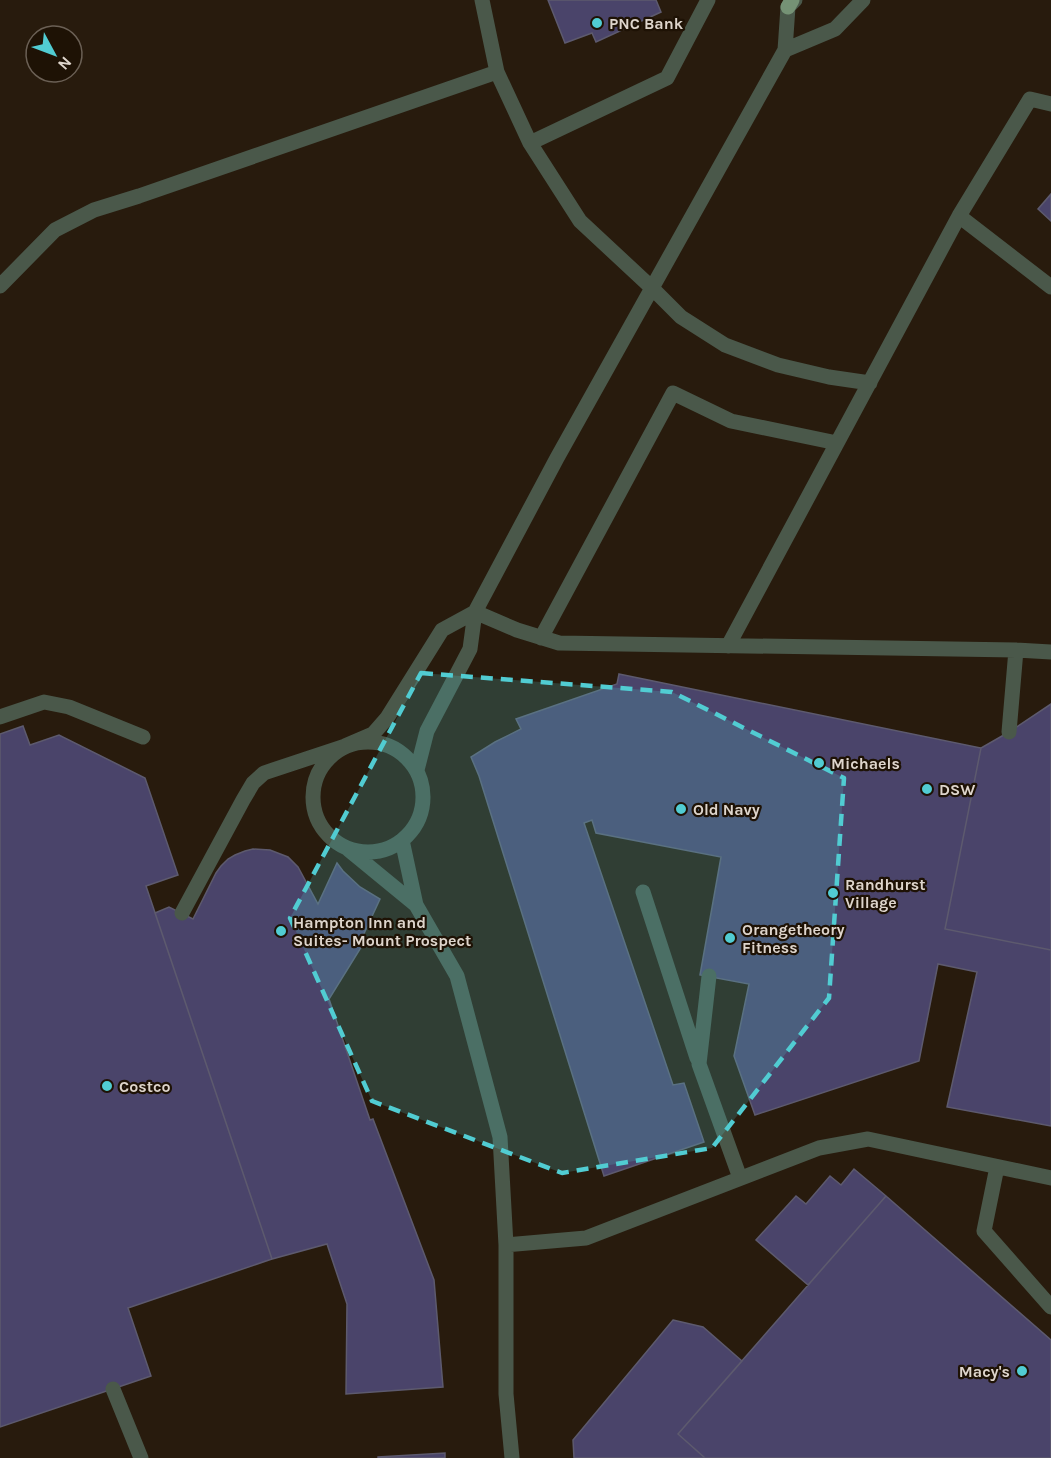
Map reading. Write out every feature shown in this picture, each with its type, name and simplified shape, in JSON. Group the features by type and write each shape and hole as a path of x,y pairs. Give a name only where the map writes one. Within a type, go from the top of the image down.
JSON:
{"lane":[{"path":"482,0 498,72 530,143 580,221 681,317 725,345 777,365 829,377 870,382"},
{"path":"530,143 667,78 708,0"},
{"path":"786,50 835,29 862,0"},
{"path":"417,771 427,731 470,649 475,612 557,458 786,50 792,2"},
{"path":"0,286 55,230 94,210 498,72"},
{"path":"728,646 959,216 1030,99 1051,104"},
{"path":"959,216 1051,287"},
{"path":"542,638 673,393 731,421 837,443"},
{"path":"475,612 518,630 559,643 1051,652"},
{"path":"416,905 347,848 331,838 320,824 314,807 313,788 319,771 330,757 345,746 373,734 387,718 442,630 475,612"},
{"path":"1009,732 1016,650"},
{"path":"0,717 44,702 69,707 142,737"},
{"path":"182,913 243,800 253,783 264,773 361,742 378,742 393,747 407,757 417,771 422,785 423,800 420,815 402,840 389,848 361,851 347,848"},
{"path":"402,840 416,905 457,976 500,1137 506,1245 506,1394 512,1458"},
{"path":"644,892 699,1064 740,1178"},
{"path":"699,1064 709,976"},
{"path":"506,1245 585,1238 819,1148 868,1139 1051,1178"},
{"path":"997,1167 984,1231 1051,1307"},
{"path":"113,1389 141,1458"}],"highlighted area":[{"path":"421,673 672,692 844,778 829,998 712,1148 562,1173 372,1101 290,918"}],"building":[{"name":"PNC Bank","path":"548,0 656,0 661,12 596,42 592,33 565,43"},
{"path":"1051,194 1051,221 1038,209"},
{"name":"Randhurst Village","path":"619,674 981,748 945,929 1051,950 1051,1126 947,1107 977,972 938,964 919,1061 755,1115 734,1056 749,984 700,975 721,857 596,833 592,820 584,823 673,1085 684,1083 704,1142 604,1176 479,776 471,757 521,729 516,719 617,684"},
{"path":"1051,704 1051,950 945,929 981,748"},
{"name":"Costco","path":"23,726 30,745 59,735 145,778 178,875 146,886 272,1259 128,1308 151,1376 0,1427 0,734"},
{"path":"253,849 270,850 288,857 298,867 318,904 337,863 360,887 380,899 361,940 365,941 329,999 370,1120 373,1119 434,1280 443,1387 346,1394 347,1304 327,1244 272,1259 155,913 169,907 193,919 221,866 235,855"},
{"path":"854,1169 886,1196 808,1285 756,1240 796,1196 806,1204 830,1176 841,1185"},
{"path":"886,1196 1051,1340 1051,1458 705,1458 678,1434"},
{"path":"673,1320 703,1327 742,1361 678,1434 705,1458 574,1458 573,1440"},
{"path":"445,1453 445,1458 378,1458 378,1457"}],"place":[{"name":"PNC Bank","path":"597,23"},
{"name":"Michaels","path":"819,763"},
{"name":"DSW","path":"927,789"},
{"name":"Old Navy","path":"681,809"},
{"name":"Randhurst Village","path":"833,893"},
{"name":"Hampton Inn and Suites- Mount Prospect","path":"281,931"},
{"name":"Orangetheory Fitness","path":"730,938"},
{"name":"Costco","path":"107,1086"},
{"name":"Macy's","path":"1022,1371"}]}
